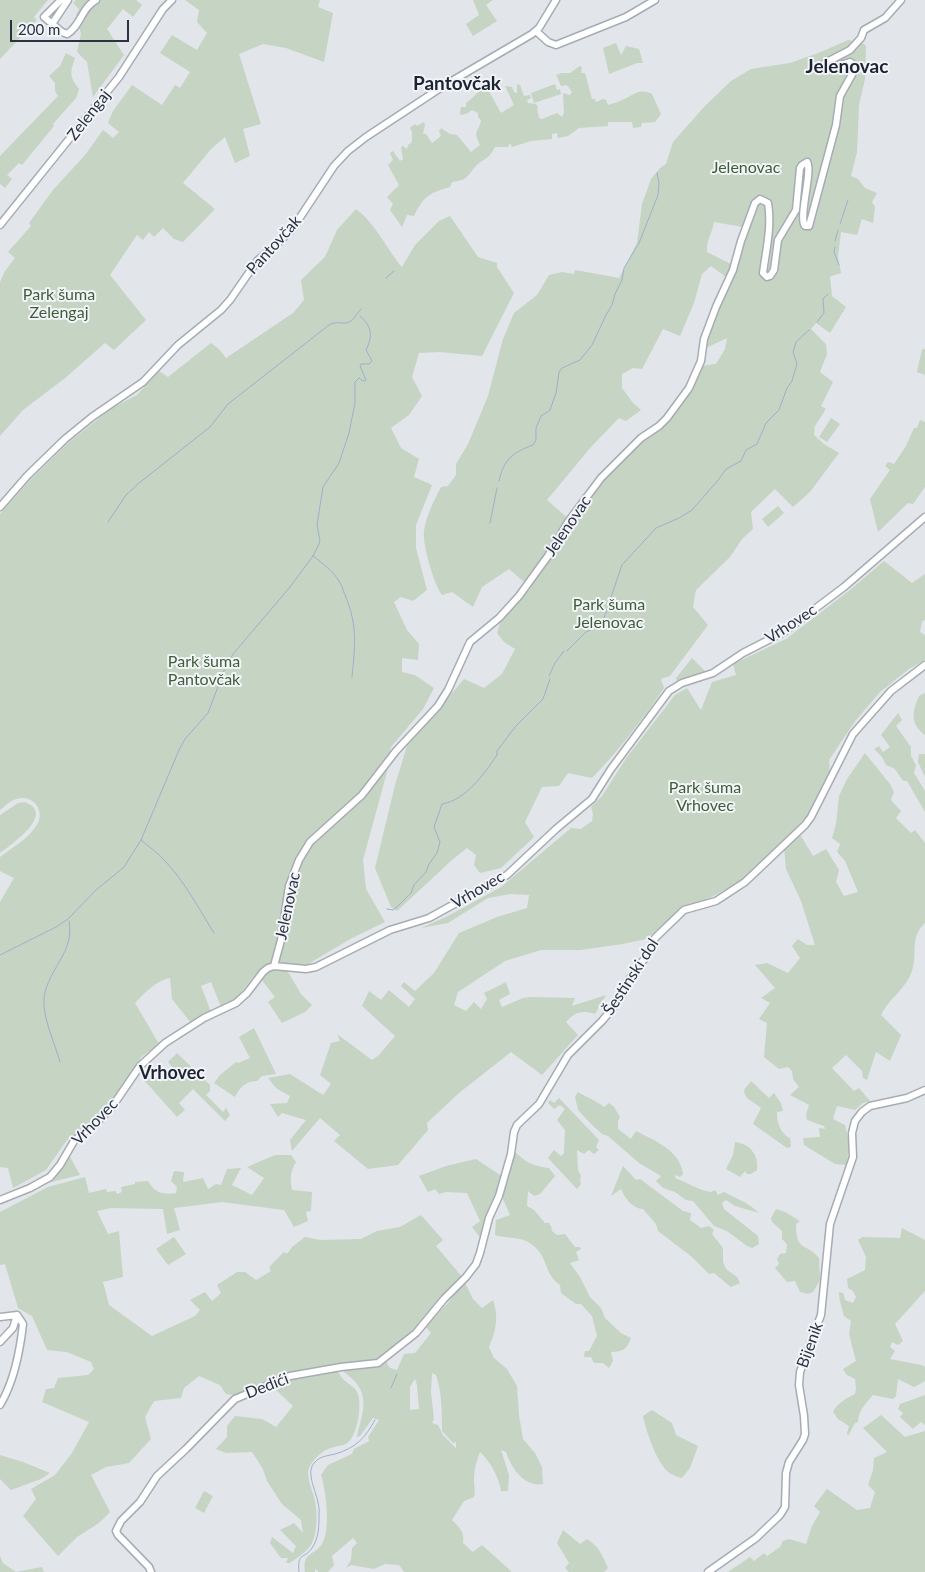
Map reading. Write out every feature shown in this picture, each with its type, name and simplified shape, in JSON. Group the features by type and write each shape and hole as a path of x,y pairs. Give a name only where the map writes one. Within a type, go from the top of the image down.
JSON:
{"street":[{"path":"61,0 44,17 62,32 69,33 88,6 96,0"},
{"path":"52,24 68,0"},
{"name":"Zelengaj","path":"0,225 101,101 119,77 163,9 172,0"},
{"name":"Pantovčak","path":"0,507 27,476 65,439 99,412 143,382 178,345 222,310 257,261 293,228 334,166 348,151 366,137 445,86 536,31 556,0"},
{"path":"536,31 548,42 556,45 626,17 655,0"},
{"name":"Jelenovac","path":"274,966 294,871 310,842 362,795 396,751 438,706 448,690 470,642 499,618 519,596 548,556 568,522 601,478 641,438 660,426 674,409 689,388 696,374 701,361 704,339 733,270 755,203 760,199 766,201 770,213 762,273 767,277 774,270 778,240 796,210 800,168 802,164 807,162 809,168 802,220 805,226 809,226 830,152 840,96 854,71 854,65 850,62 830,68 826,67 825,63 850,50 861,38 864,30 885,18 901,0"},
{"name":"Vrhovec","path":"0,1200 30,1188 50,1177 60,1165 72,1144 112,1107 138,1069 152,1054 165,1043 204,1018 236,1003 251,989 263,972 274,966 306,969 316,967 390,930 429,918 507,875 556,829 592,799 611,769 669,691 677,685 713,673 743,653 784,632 844,587 925,517"},
{"name":"Šestinski dol","path":"444,1299 476,1264 489,1218 501,1190 517,1125 539,1104 568,1055 612,1009 628,980 648,954 653,941 684,910 716,901 748,880 805,825 854,734 891,691 925,665"},
{"name":"Bijenik","path":"708,1572 756,1538 780,1515 785,1507 788,1465 805,1434 799,1385 800,1372 821,1315 830,1224 853,1156 852,1132 854,1123 858,1115 872,1106 908,1098 925,1090"},
{"name":"Dedići","path":"151,1572 148,1566 118,1535 116,1531 118,1526 140,1502 156,1476 186,1449 235,1398 290,1376 378,1363 416,1333 444,1299"},
{"path":"0,1317 18,1315"},
{"path":"0,1342 13,1328 18,1315"},
{"path":"0,1405 10,1384 21,1338 23,1324 18,1315"}],"green space":[{"path":"0,0 48,0 34,17 37,20 0,59"},
{"path":"76,0 136,0 142,5 133,17 123,9 107,29 124,55 93,97 87,62 77,52 81,34 76,15 79,9 73,3"},
{"name":"Park šuma Zelengaj","path":"185,0 320,0 318,7 333,13 324,62 286,48 263,44 239,54 261,124 243,129 250,156 235,163 225,137 211,149 183,183 215,209 183,242 174,239 163,228 154,237 149,232 143,240 137,235 110,275 146,320 114,350 105,343 64,379 23,410 0,436 0,282 5,271 15,258 8,252 31,226 29,223 53,190 85,155 103,130 113,138 119,132 108,123 113,111 132,85 162,105 175,85 180,88 190,72 160,53 172,35 197,50 207,33 197,22 199,10"},
{"path":"473,0 493,0 486,5 497,21 473,36 466,24 479,15"},
{"name":"Park šuma Jelenovac","path":"848,40 862,43 866,46 865,79 859,105 857,152 851,176 858,179 865,188 877,193 872,202 875,207 873,223 862,219 857,235 841,232 838,257 841,273 830,277 832,296 846,307 830,333 816,323 811,329 826,344 827,354 820,372 833,382 821,406 826,409 815,426 814,435 839,453 810,492 793,507 775,489 751,512 753,529 742,539 730,557 696,590 693,607 708,625 670,676 661,679 664,688 612,757 592,778 568,773 559,786 542,787 525,822 534,837 501,868 480,873 474,865 476,855 467,848 397,911 391,907 375,868 395,785 407,746 464,679 484,688 502,674 515,649 504,642 497,633 501,620 531,588 509,569 482,587 473,607 452,592 442,595 432,574 424,537 424,531 433,503 441,487 448,486 456,475 456,464 468,444 488,396 503,339 514,313 537,295 549,275 562,272 574,274 575,270 619,278 637,243 642,204 651,179 666,164 673,142 704,107 731,81 751,69 790,63","holes":["714,222 748,228 705,340 708,347 727,338 725,349 716,364 701,366 693,387 678,409 664,425 637,447 602,483 571,521 547,500 591,447 619,418 626,421 641,410 622,388 622,374 633,368 642,369 663,329 680,336 694,303 702,274 711,266 726,277 731,264 707,252 707,244"]},
{"path":"616,43 621,55 626,46 639,49 643,63 637,63 609,74 603,48"},
{"path":"66,53 75,58 71,74 73,81 79,89 76,98 53,124 54,126 22,165 19,163 7,175 12,179 5,188 0,184 0,156 58,96 55,91 55,83 49,76 60,66"},
{"path":"580,66 582,68 581,73 585,73 592,99 595,99 596,102 603,99 606,100 608,105 637,92 643,92 652,94 661,114 655,122 642,123 641,127 633,128 632,122 608,122 608,126 579,128 568,136 558,138 557,133 552,134 552,139 531,141 512,147 510,143 508,147 495,147 490,155 478,164 466,178 452,182 450,187 437,191 427,197 420,204 414,216 407,215 402,227 390,210 393,204 387,197 399,185 388,165 393,160 390,153 393,151 400,161 403,159 401,147 403,146 407,149 408,145 412,142 410,128 415,124 417,126 424,122 423,134 426,134 432,143 441,136 439,131 441,128 450,134 457,135 471,152 480,145 476,133 481,120 478,117 478,113 472,110 461,115 461,107 466,107 466,103 486,86 501,113 514,105 505,86 512,87 514,92 517,93 517,84 520,85 524,96 530,95 531,98 527,100 528,103 536,104 538,107 539,118 542,119 557,113 562,117 564,113 563,93 570,95 572,92 567,85 561,86 556,74 570,73"},
{"path":"555,84 557,90 560,89 561,94 534,103 531,93"},
{"name":"Park šuma Pantovčak","path":"356,209 375,229 402,267 415,245 439,221 450,216 478,257 497,263 497,267 514,293 482,356 439,352 419,353 412,377 422,396 409,415 391,428 401,448 419,459 414,477 432,485 416,525 416,548 427,590 413,601 401,597 394,602 407,630 419,644 418,660 402,658 402,672 415,675 434,688 423,709 391,747 387,772 363,860 366,889 385,922 352,938 308,964 283,966 276,963 285,934 286,908 291,885 307,850 314,841 365,794 362,792 309,842 292,873 285,890 280,938 271,964 253,977 234,1002 222,1009 211,982 201,986 211,1012 191,1023 172,999 170,978 151,988 135,1003 159,1044 141,1057 113,1101 86,1128 67,1140 46,1170 13,1188 8,1168 0,1167 0,902 14,878 0,871 0,857 31,833 38,823 40,812 31,800 22,798 12,801 0,810 0,514 31,479 68,443 112,408 137,395 159,371 168,377 211,343 226,358 293,313 304,300 301,280 325,257 337,230"},
{"path":"922,349 925,349 925,375 917,372"},
{"path":"831,418 840,424 827,442 819,437"},
{"path":"920,420 925,422 925,487 913,504 908,503 878,532 870,499 890,470 885,466 888,462 894,464"},
{"path":"778,506 784,513 768,527 762,519"},
{"name":"Park šuma Vrhovec","path":"884,561 912,583 925,574 925,620 922,621 920,632 925,635 925,660 909,669 880,692 856,720 829,760 830,775 808,815 779,846 735,885 703,901 685,906 646,939 580,950 541,950 505,961 458,992 454,1005 466,1011 474,1002 481,1009 487,999 484,993 506,982 510,994 499,1000 502,1007 530,997 575,998 572,1006 606,995 595,1014 579,1013 572,1016 566,1022 578,1035 542,1075 511,1052 459,1093 427,1123 428,1130 398,1165 368,1169 334,1141 340,1135 320,1118 292,1151 290,1140 306,1120 282,1113 278,1117 270,1104 287,1103 290,1096 276,1088 268,1078 290,1074 323,1095 331,1084 320,1075 331,1043 340,1041 337,1034 372,1060 379,1055 395,1036 362,1006 369,991 381,1000 389,990 409,1007 415,999 401,986 404,982 415,991 434,973 459,933 497,917 527,908 529,895 510,894 488,898 448,923 421,928 448,916 501,887 571,828 581,829 592,821 591,807 602,796 627,757 675,695 687,688 701,710 712,682 736,675 733,664 786,639 850,590"},
{"path":"692,658 708,674 677,682 676,678"},
{"path":"925,693 925,735 917,727 914,712 919,696"},
{"path":"898,713 902,720 896,726 911,747 911,756 916,765 914,773 925,791 925,812 907,781 903,781 895,769 886,765 882,757 874,749 879,746 883,752 890,747 881,735"},
{"path":"865,753 890,784 894,792 891,800 901,811 896,818 911,833 915,830 925,843 925,923 917,934 911,974 881,1015 901,1035 890,1061 876,1052 867,1080 863,1078 862,1071 846,1055 832,1068 854,1091 859,1088 870,1101 863,1103 855,1110 837,1106 833,1119 845,1125 849,1142 847,1165 835,1164 804,1145 803,1138 820,1137 819,1128 825,1129 824,1126 807,1120 806,1115 809,1105 790,1095 799,1087 793,1079 792,1071 788,1067 779,1069 764,1057 767,1023 759,1019 770,1003 761,998 775,988 755,965 767,963 788,973 800,958 792,946 798,939 807,945 815,945 801,901 786,869 784,847 799,833 813,856 826,849 839,870 836,882 844,896 858,892 845,861 837,852 840,844 832,838 836,824 839,796 847,779"},
{"path":"919,754 925,754 925,777 918,762"},
{"path":"25,802 33,807 36,814 34,821 29,829 0,853 0,815 18,803"},
{"path":"272,969 287,970 301,994 312,1005 305,1012 282,1023 268,1002 275,997 261,979"},
{"path":"254,1028 276,1074 262,1076 257,1081 247,1083 235,1097 214,1083 220,1075 236,1062 238,1063 250,1058 239,1037"},
{"path":"177,1053 210,1085 210,1091 206,1095 223,1112 226,1108 230,1115 225,1121 193,1089 179,1103 185,1110 177,1117 143,1079 148,1073 146,1066 161,1082 174,1069 168,1062"},
{"path":"751,1081 769,1098 774,1093 781,1103 783,1111 777,1112 777,1120 782,1131 790,1138 791,1147 787,1148 753,1124 761,1108 748,1099 745,1094 744,1090"},
{"path":"578,1092 604,1107 609,1103 614,1107 620,1117 618,1129 631,1139 636,1131 672,1152 681,1166 683,1174 680,1177 676,1175 675,1178 707,1191 715,1190 718,1195 724,1192 755,1209 759,1213 735,1206 726,1200 722,1203 724,1209 758,1236 759,1244 752,1248 747,1246 727,1231 714,1226 693,1201 686,1200 675,1192 663,1188 656,1181 661,1176 639,1163 608,1136 602,1134 578,1110 575,1097"},
{"path":"559,1098 599,1140 596,1147 599,1150 594,1154 589,1150 584,1154 577,1150 581,1184 577,1189 548,1158 554,1150 561,1156 564,1153 565,1130 557,1120 565,1109 560,1105 554,1109 548,1103 550,1100 554,1103"},
{"path":"735,1142 745,1145 755,1155 757,1170 751,1174 747,1174 745,1171 740,1177 726,1169 733,1155"},
{"path":"514,1151 530,1163 549,1168 555,1176 540,1194 534,1196 528,1191 527,1206 534,1210 545,1223 549,1223 552,1231 557,1235 565,1234 575,1247 580,1247 581,1249 576,1252 579,1260 570,1263 580,1277 590,1297 601,1308 605,1318 621,1333 631,1338 624,1349 611,1352 613,1361 609,1368 603,1363 594,1363 591,1357 584,1357 585,1351 589,1351 597,1336 592,1316 581,1304 576,1304 561,1293 560,1285 550,1275 539,1251 526,1241 495,1235 496,1220 510,1215 502,1197"},
{"path":"69,1155 80,1175 51,1182 50,1180"},
{"path":"275,1155 291,1155 296,1162 291,1175 292,1190 312,1192 311,1211 306,1212 308,1221 294,1227 284,1210 222,1202 174,1208 180,1230 167,1234 163,1209 111,1208 97,1211 108,1234 119,1231 123,1277 103,1282 109,1305 152,1336 195,1316 200,1310 190,1300 205,1292 212,1301 221,1293 217,1285 237,1272 245,1272 256,1280 271,1271 269,1267 284,1252 287,1254 292,1247 305,1237 320,1240 361,1239 377,1231 400,1227 421,1215 443,1240 436,1246 463,1278 452,1287 413,1334 379,1361 335,1365 342,1378 357,1391 359,1399 358,1421 350,1441 325,1451 310,1465 308,1478 315,1500 316,1530 312,1544 290,1563 286,1563 288,1558 281,1558 270,1543 272,1537 293,1553 296,1546 280,1530 294,1523 303,1533 301,1520 282,1504 252,1452 226,1453 216,1449 227,1437 227,1426 235,1416 262,1419 276,1427 293,1406 275,1389 261,1391 247,1397 226,1394 220,1385 199,1376 184,1388 181,1398 154,1401 145,1417 151,1439 129,1463 106,1467 91,1475 110,1512 99,1523 77,1537 58,1556 23,1516 36,1499 31,1489 55,1475 72,1453 89,1422 42,1402 46,1389 54,1388 58,1378 88,1375 94,1369 91,1362 67,1352 47,1350 32,1316 18,1308 5,1264 0,1265 0,1212 48,1187 85,1177 89,1193 106,1189 107,1192 116,1191 117,1194 122,1192 121,1187 135,1184 135,1182 148,1181 156,1191 171,1194 176,1193 177,1187 171,1181 174,1171 184,1172 183,1182 203,1178 208,1189 216,1184 221,1185 227,1169 241,1168 232,1185 252,1195 264,1178 247,1167"},
{"path":"476,1159 503,1177 482,1240 472,1227 480,1221 467,1193 446,1192 439,1194 435,1189 428,1192 419,1176 446,1166"},
{"path":"623,1166 636,1180 640,1179 683,1211 691,1213 690,1220 701,1228 709,1226 714,1230 712,1234 723,1248 723,1262 726,1269 737,1277 740,1283 731,1287 714,1273 709,1274 692,1257 658,1231 656,1224 643,1209 629,1202 621,1189 611,1196"},
{"path":"776,1209 800,1221 796,1224 796,1233 800,1243 819,1258 820,1280 813,1292 808,1294 800,1292 795,1281 787,1282 775,1268 779,1264 777,1259 780,1254 786,1253 787,1244 782,1239 782,1231 772,1222 771,1218"},
{"path":"902,1228 925,1240 925,1291 895,1324 903,1341 898,1345 892,1342 890,1347 895,1351 890,1359 925,1367 925,1381 914,1387 898,1379 896,1396 893,1399 873,1395 863,1407 859,1414 858,1422 855,1423 848,1436 849,1426 838,1419 833,1412 840,1403 855,1394 856,1388 855,1379 847,1375 843,1369 856,1361 849,1334 851,1321 844,1316 839,1292 843,1293 845,1300 853,1303 856,1297 853,1291 848,1288 847,1279 865,1270 866,1257 858,1240 862,1237 900,1238"},
{"path":"174,1237 186,1254 168,1265 156,1249"},
{"path":"464,1281 473,1299 482,1308 493,1300 496,1324 489,1347 494,1358 507,1369 517,1386 523,1439 535,1453 542,1467 543,1484 530,1483 520,1476 506,1452 501,1450 509,1475 508,1491 501,1491 493,1470 480,1452 475,1470 474,1497 464,1501 452,1520 462,1533 463,1543 473,1552 482,1545 511,1572 404,1572 399,1565 385,1564 374,1569 351,1565 346,1568 351,1560 352,1548 357,1543 353,1538 332,1556 334,1565 328,1572 319,1572 315,1569 315,1572 305,1572 305,1561 309,1555 319,1548 325,1538 327,1520 326,1500 321,1475 328,1465 352,1454 354,1449 369,1441 368,1437 379,1420 373,1418 360,1436 357,1437 364,1404 363,1397 357,1384 343,1371 344,1369 377,1366 386,1362 390,1368 397,1370 404,1354 415,1353 431,1333 425,1326 449,1302","holes":["432,1373 436,1375 439,1389 442,1431 453,1443 456,1442 456,1448 443,1435 438,1425 432,1423 434,1419 431,1392","415,1379 419,1409 410,1410 410,1387"]},
{"path":"925,1395 925,1425 921,1422 913,1429 900,1417 903,1413 898,1409 900,1404"},
{"path":"652,1410 672,1423 676,1435 698,1446 690,1468 682,1478 674,1476 667,1471 655,1453 643,1416"},
{"path":"881,1415 905,1437 925,1431 925,1572 728,1572 750,1557 754,1561 764,1553 767,1556 780,1547 783,1541 789,1539 806,1544 812,1526 820,1512 814,1506 827,1489 857,1510 870,1508 875,1492 868,1485 873,1470 874,1458 887,1452 863,1428"},
{"path":"0,1455 50,1473 41,1479 11,1490 0,1479"},
{"path":"204,1491 213,1496 204,1513 195,1508"},
{"path":"563,1530 580,1544 587,1539 595,1545 608,1568 604,1572 569,1572 565,1568 569,1563 557,1543"},
{"path":"0,1556 3,1563 16,1572 0,1572"},
{"path":"42,1567 44,1572 16,1572"}],"waterway":[{"path":"499,481 506,462 514,454 533,445 536,440 536,428 541,416 550,410 556,393 559,372 562,368 580,360 592,345 612,305 622,280 624,268 639,243 658,195 659,183 657,173"},
{"path":"840,224 848,200"},
{"path":"835,241 838,230"},
{"path":"835,247 834,252 839,265"},
{"name":"Jelenovac","path":"386,278 394,271"},
{"path":"817,322 824,313 823,299 828,294"},
{"path":"108,522 126,495 210,427 228,404 329,325 349,322 361,309"},
{"path":"0,955 68,919 96,890 124,867 141,840 179,750 185,739 208,713 225,668 233,654 290,587 313,556 320,541 317,525 323,487 339,463 349,433 355,403 355,382 359,378 363,381 366,380 360,366 361,364 369,364 372,361 366,350 370,340 369,327 360,316"},
{"path":"567,651 586,632 595,628 603,621 622,565 656,528 692,510 726,469 741,461 746,450 757,444 766,423 779,410 787,388 792,381 797,364 793,352 796,342 809,330"},
{"path":"490,523 497,488"},
{"path":"313,556 337,577 349,606 354,626 352,677"},
{"path":"549,676 555,663 564,651"},
{"path":"387,909 393,910 411,893 414,885 426,872 437,853 440,842 434,827 442,804 451,802 474,785 515,727 543,699 550,679"},
{"path":"141,840 172,869 214,933"},
{"path":"60,1062 47,1021 44,998 50,978 65,952 70,932 69,921"},
{"path":"391,1388 397,1374"},
{"path":"299,1572 300,1558 312,1548 318,1532 319,1508 311,1468 321,1458 342,1452 359,1442 375,1420"}],"district":[{"name":"Jelenovac","path":"847,67"},
{"name":"Pantovčak","path":"457,84"},
{"name":"Vrhovec","path":"172,1073"}]}
